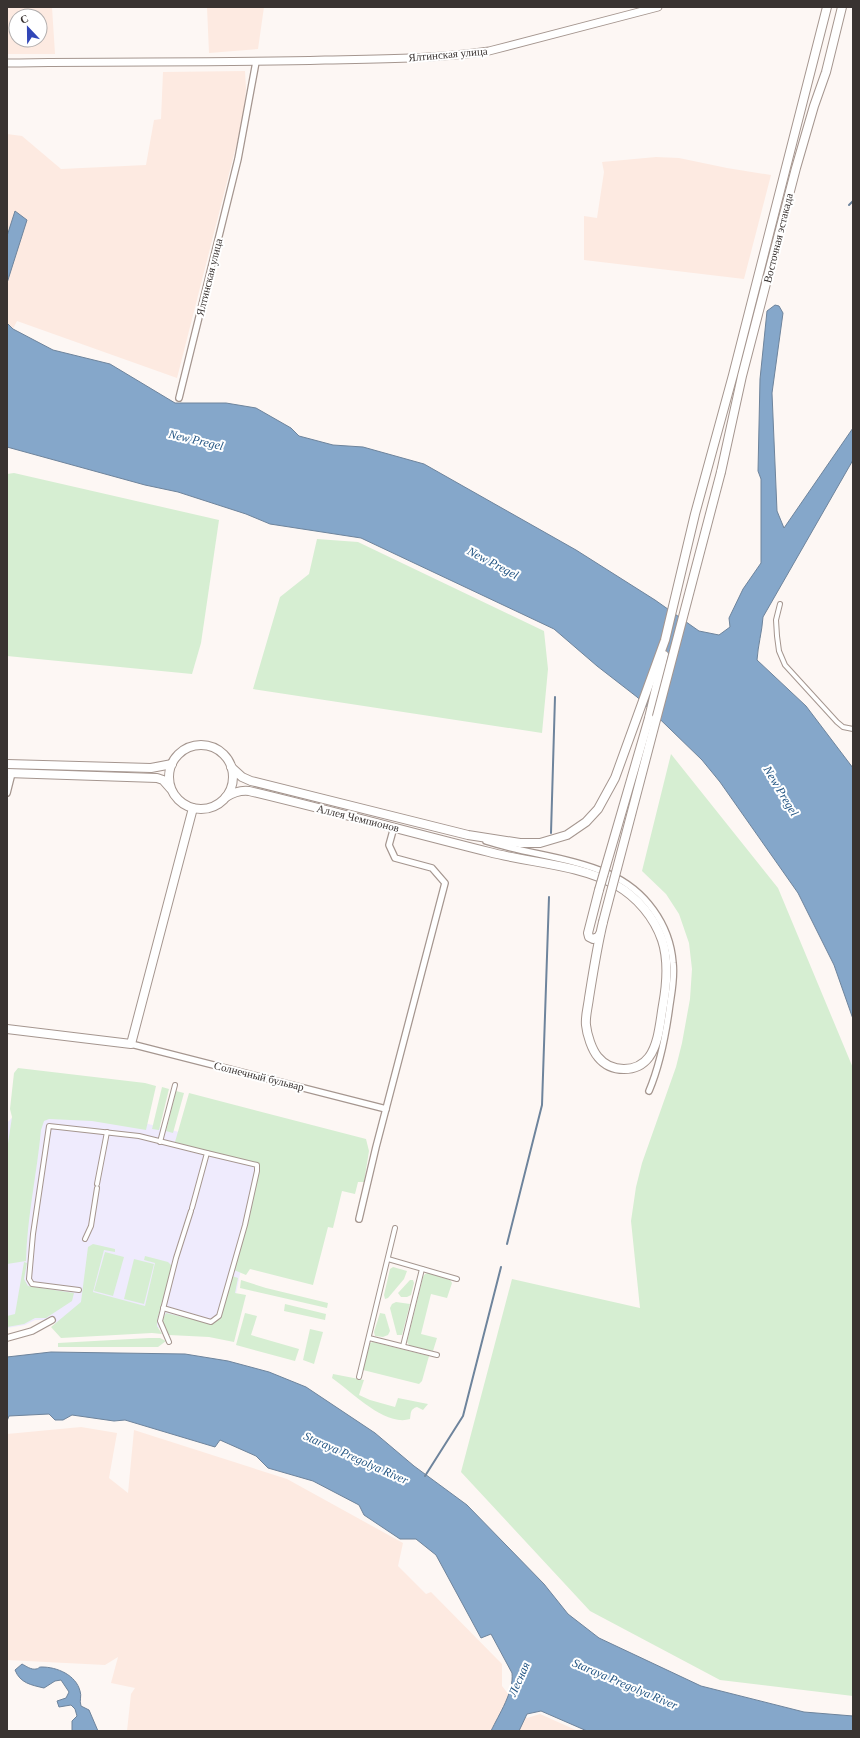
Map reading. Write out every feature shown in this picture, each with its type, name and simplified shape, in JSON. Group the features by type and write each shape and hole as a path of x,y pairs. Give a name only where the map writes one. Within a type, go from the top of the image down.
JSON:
{"main road":[{"name":"Восточная эстакада","path":"665,640 707,468 741,344 827,7"},
{"name":"Восточная эстакада","path":"600,934 721,472 742,376 794,175 814,106 826,72 842,7"},
{"name":"Аллея Чемпионов","path":"172,764 185,750 203,746 220,752 231,767 242,777 252,781 468,835 529,844 556,839 567,835 592,816 606,796 640,711 665,640"},
{"path":"600,934 598,937 593,939 588,933 649,718 663,661 665,640"},
{"path":"7,764 151,768 172,764 169,776 173,794 182,803 193,808 131,1044"},
{"path":"226,797 232,786 233,779 231,767"},
{"path":"10,773 157,778 163,780 171,788"},
{"name":"Аллея Чемпионов","path":"193,808 211,808 235,792 242,790 249,791 489,852 558,866 599,877 626,892 640,903 650,916 659,932 665,953 666,974 657,1037 652,1051 645,1061 630,1068 613,1068 601,1060 594,1049 586,1025 600,934"},
{"name":"Солнечный бульвар","path":"7,1029 131,1044"}],"street":[{"name":"Ялтинская улица","path":"7,63 256,62 376,59 472,54 489,51 658,7"},
{"name":"Ялтинская улица","path":"179,398 238,159 256,62"},
{"path":"780,604 776,620 776,636 779,651 785,665 837,722 843,727 853,729"},
{"path":"7,793 10,773"},
{"path":"360,1219 386,1109 445,883 432,868 395,858 389,846 394,827"},
{"path":"468,835 501,846 602,871 631,886 651,906 667,934 672,952 674,969 673,986 664,1045 649,1091"},
{"name":"Солнечный бульвар","path":"131,1044 386,1109"},
{"path":"160,1142 175,1085"},
{"path":"80,1290 32,1284 29,1279 33,1234 49,1126 139,1136 207,1154 257,1165 258,1171 245,1224 219,1316 211,1322 163,1308"},
{"path":"85,1239 91,1226 107,1132"},
{"path":"169,1342 160,1321 176,1258 207,1154"},
{"path":"359,1377 395,1228"},
{"path":"388,1259 457,1279"},
{"path":"403,1346 422,1269"},
{"path":"7,1338 32,1332 52,1320"},
{"path":"369,1338 437,1355"}],"shaded area":[{"path":"7,7 52,7 55,54 7,54"},
{"path":"207,7 264,7 258,49 209,53"},
{"path":"245,71 246,89 243,119 177,378 17,321 13,329 7,326 7,134 22,136 61,169 146,165 154,120 161,119 163,72"},
{"path":"656,157 679,158 771,175 744,279 584,260 584,216 597,218 604,172 602,162"},
{"path":"20,1109 137,1121 270,1156 241,1269 227,1338 198,1331 144,1327 59,1326 52,1320 35,1320 25,1325 7,1328 7,1123"},
{"path":"81,1427 117,1433 109,1478 128,1493 134,1430 287,1479 403,1543 398,1566 426,1594 431,1592 502,1664 502,1686 527,1718 540,1714 578,1731 127,1731 131,1694 135,1688 111,1683 118,1657 105,1665 7,1660 7,1434"}],"green space":[{"path":"14,473 219,520 201,643 192,674 7,656 7,474"},
{"path":"317,539 358,542 544,631 548,669 542,733 253,689 280,597 309,574"},
{"path":"671,754 778,888 853,1068 853,1696 720,1680 590,1611 461,1472 512,1279 640,1308 631,1221 636,1187 642,1163 676,1067 690,999 692,969 689,943 679,914 666,894 642,871"},
{"path":"18,1068 145,1083 156,1086 146,1130 92,1121 49,1119 44,1121 41,1130 30,1212 26,1261 7,1264 7,1150 12,1117 10,1109 14,1073"},
{"path":"162,1087 169,1089 159,1130 152,1129"},
{"path":"176,1091 184,1093 173,1133 166,1131"},
{"path":"189,1093 366,1139 369,1151 364,1182 358,1182 355,1194 342,1191 333,1228 328,1227 313,1285 250,1269 246,1275 234,1270 248,1224 260,1167 258,1163 175,1142"},
{"path":"93,1244 115,1249 115,1252 104,1250 93,1292 145,1306 155,1263 144,1260 145,1256 168,1262 172,1266 157,1320 157,1326 162,1334 152,1333 61,1338 51,1327 81,1302 88,1247"},
{"path":"105,1252 124,1257 113,1296 94,1291"},
{"path":"134,1259 154,1264 144,1304 124,1299"},
{"path":"24,1262 27,1263 24,1279 28,1286 74,1293 72,1301 46,1318 35,1318 24,1324 7,1327 7,1316 15,1314"},
{"path":"393,1267 407,1271 404,1279 388,1298 385,1299 384,1295 390,1269"},
{"path":"428,1273 450,1280 452,1283 447,1298 431,1294 421,1334 437,1338 433,1351 410,1346 407,1342 423,1277"},
{"path":"232,1276 238,1278 235,1293 246,1295 234,1342 209,1337 169,1335 162,1321 166,1313 212,1324 221,1318"},
{"path":"241,1280 266,1288 328,1303 327,1308 240,1288"},
{"path":"410,1280 413,1280 414,1283 411,1295 401,1297 398,1293"},
{"path":"396,1302 410,1304 402,1335 397,1335 390,1308 392,1304"},
{"path":"285,1304 326,1314 325,1320 284,1311"},
{"path":"245,1313 257,1316 251,1335 299,1349 295,1361 236,1345"},
{"path":"380,1313 385,1314 390,1331 388,1335 383,1337 375,1336 374,1332"},
{"path":"310,1329 323,1332 314,1364 303,1360"},
{"path":"160,1338 166,1341 158,1347 58,1347 58,1343"},
{"path":"373,1342 429,1356 422,1381 419,1384 363,1370 370,1343"},
{"path":"333,1374 364,1380 359,1395 370,1400 395,1407 398,1398 428,1404 423,1410 417,1407 413,1409 410,1419 400,1420 390,1418 379,1413 358,1399 332,1378"}],"water":[{"path":"15,211 27,220 7,283 7,236"},
{"name":"New Pregel","path":"775,305 779,306 783,313 772,393 777,511 784,528 853,428 853,460 763,617 757,660 806,706 853,768 853,1019 834,965 798,893 720,782 702,760 637,697 597,666 554,629 361,538 270,524 246,514 178,492 145,485 7,447 7,323 13,329 53,350 110,364 175,403 226,403 256,408 291,428 299,436 333,445 363,447 424,464 576,550 655,600 699,631 719,635 730,627 729,618 743,589 761,563 761,479 758,471 760,379 767,311"},
{"path":"51,1352 185,1354 228,1361 269,1372 306,1387 375,1433 414,1466 467,1505 544,1584 568,1614 599,1638 701,1686 804,1712 853,1716 853,1731 587,1731 541,1711 527,1714 519,1731 491,1731 511,1688 512,1673 491,1634 481,1638 436,1555 416,1539 400,1539 364,1515 359,1505 313,1481 268,1468 256,1456 220,1440 215,1447 125,1420 114,1421 72,1415 63,1420 55,1420 49,1414 9,1416 7,1421 7,1357"},
{"path":"22,1664 32,1669 40,1667 54,1668 70,1676 78,1685 81,1695 81,1706 89,1710 98,1731 72,1731 72,1721 77,1716 75,1709 71,1705 59,1707 57,1701 66,1698 69,1692 61,1680 55,1681 44,1688 30,1684 23,1681 15,1670"}],"waterway":[{"path":"849,205 853,201"},
{"path":"551,833 555,697"},
{"path":"507,1244 542,1105 549,897"},
{"path":"425,1476 463,1416 501,1267"}],"water label":[{"name":"Staraya Pregolya River","path":"356,1458"},
{"name":"Лесная","path":"519,1679"},
{"name":"Staraya Pregolya River","path":"625,1684"}]}
